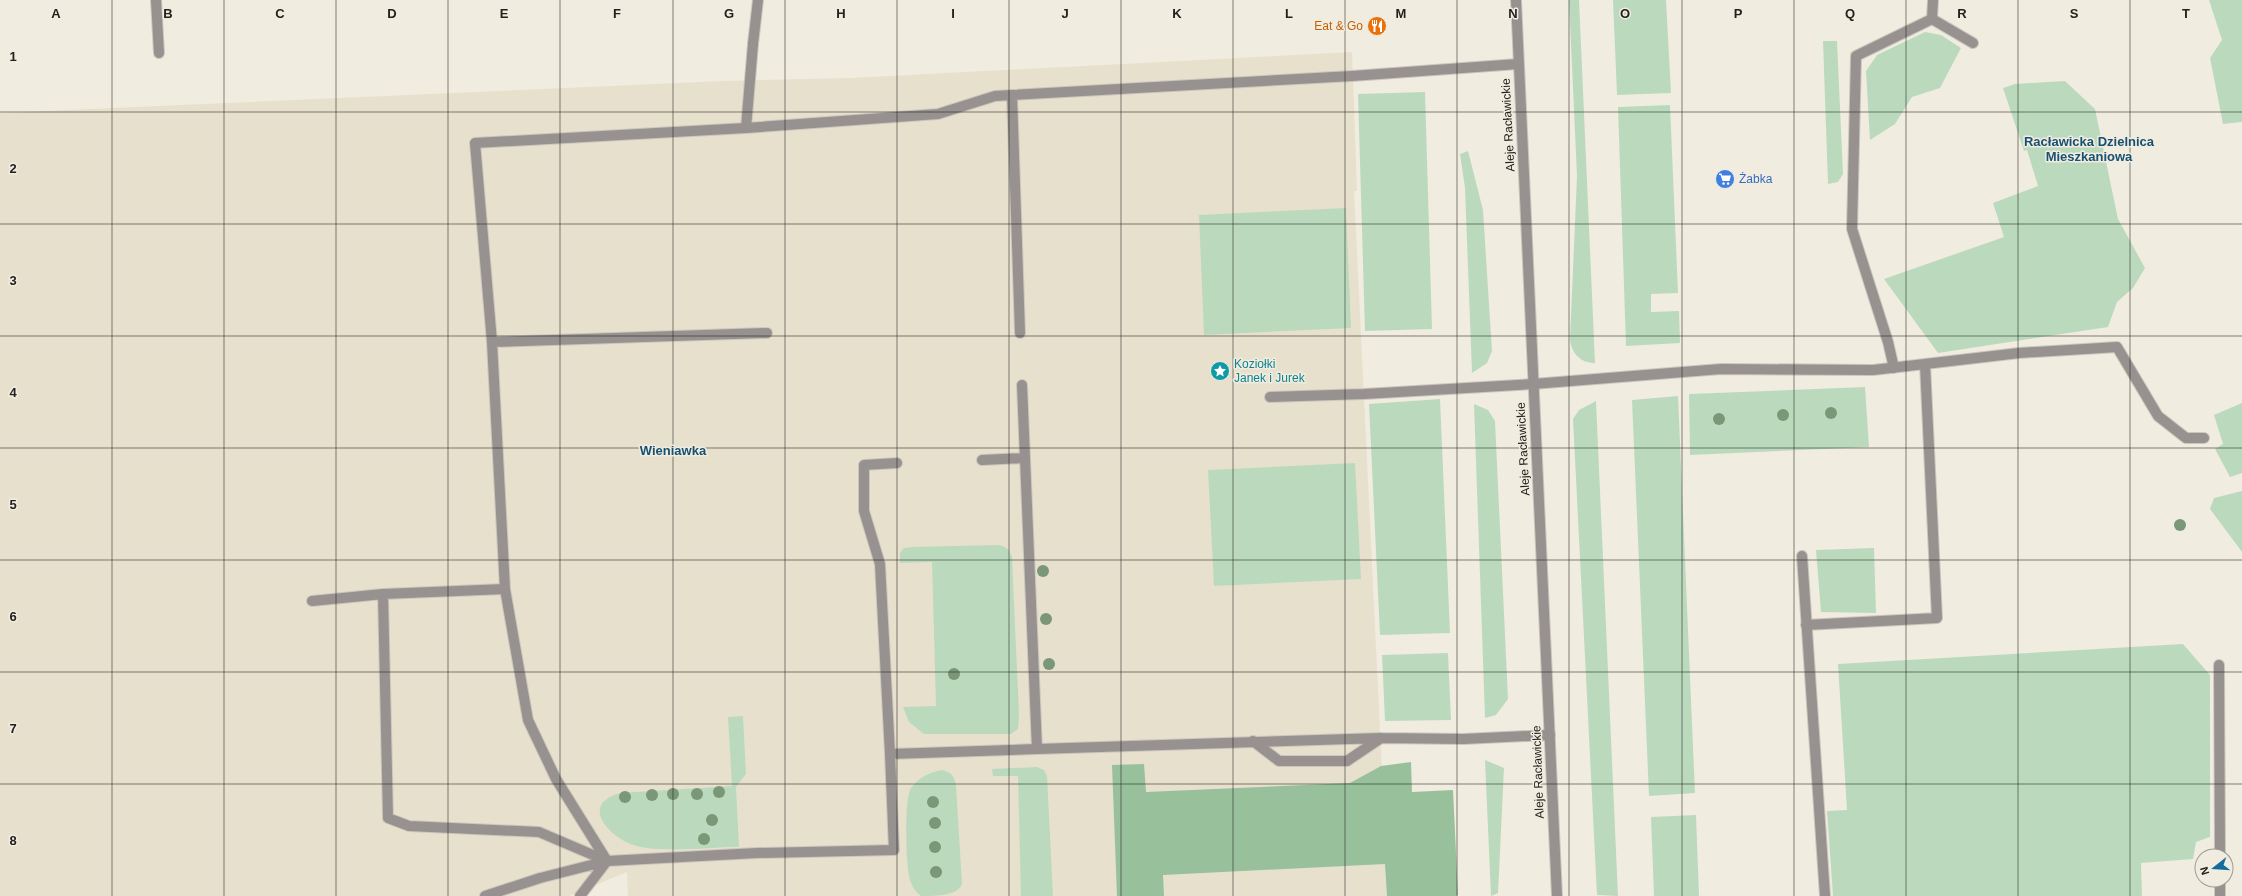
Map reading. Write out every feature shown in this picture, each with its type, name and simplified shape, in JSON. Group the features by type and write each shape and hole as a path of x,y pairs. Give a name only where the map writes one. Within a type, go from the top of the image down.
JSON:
{"street":[{"path":"156,0 159,53"},
{"path":"746,128 758,0"},
{"name":"Aleje Racławickie","path":"1516,0 1556,896"},
{"path":"1932,19 1933,0"},
{"path":"1932,19 1973,43"},
{"path":"1894,368 1888,342 1852,229 1856,56 1932,19"},
{"path":"608,861 556,779 528,720 505,588 492,342 475,143 746,128 938,114 995,96 1344,76 1518,64"},
{"path":"1012,95 1020,333"},
{"path":"492,342 767,333"},
{"path":"1270,396 1364,394 1534,384 1721,369 1872,370 2019,353 2117,347 2158,416 2186,438 2204,438"},
{"path":"1806,625 1937,618 1925,364"},
{"path":"1022,385 1037,749"},
{"path":"982,460 1024,458"},
{"path":"485,896 540,878 608,861 757,853 894,850 880,564 864,511 864,465 897,463"},
{"path":"1802,556 1825,896"},
{"path":"312,601 383,594 505,588"},
{"path":"383,594 388,818 409,826 538,832 608,861"},
{"path":"2219,665 2220,848"},
{"path":"890,754 1253,741 1381,738 1463,739 1550,735"},
{"path":"1253,741 1279,761 1347,761 1381,738"},
{"path":"580,896 608,861"}],"shaded area":[{"path":"1352,52 1357,191 1354,191 1388,896 628,896 627,872 569,896 0,896 0,113 723,81 851,78"}],"green space":[{"path":"1569,0 1579,0 1595,363 1590,363 1578,357 1573,350 1570,340 1577,176"},
{"path":"1613,0 1666,0 1671,93 1617,95"},
{"path":"2209,0 2242,0 2242,122 2223,124 2210,58 2222,40"},
{"path":"1925,32 1941,35 1961,48 1940,88 1912,97 1895,124 1870,140 1866,71 1877,55"},
{"path":"1823,41 1837,41 1843,174 1838,182 1828,184"},
{"path":"2065,81 2095,109 2118,219 2145,268 2133,288 2117,302 2108,327 1938,353 1884,279 2004,237 1993,203 2038,186 2027,150 2024,151 2003,88 2015,84"},
{"path":"1425,92 1432,329 1365,331 1358,94"},
{"path":"1670,105 1678,293 1651,294 1651,312 1679,311 1680,343 1626,346 1618,107"},
{"path":"1468,151 1483,210 1492,351 1487,363 1472,373 1465,188 1460,154"},
{"path":"1346,208 1351,328 1204,335 1199,215"},
{"path":"1865,387 1869,447 1690,455 1689,394"},
{"path":"1678,396 1695,793 1649,796 1632,400"},
{"path":"1440,399 1450,633 1380,635 1369,404"},
{"path":"1596,401 1618,896 1597,895 1573,419 1579,410"},
{"path":"2242,403 2242,473 2230,477 2215,449 2223,444 2214,415"},
{"path":"1474,404 1488,410 1495,421 1508,699 1496,715 1485,718"},
{"path":"1355,463 1361,579 1214,586 1208,470"},
{"path":"2242,491 2242,552 2210,509 2214,498"},
{"path":"998,545 1007,548 1012,557 1019,715 1018,729 1011,734 924,734 909,722 903,707 936,706 932,562 900,563 900,553 904,548 912,547"},
{"path":"1874,548 1876,613 1821,612 1816,550"},
{"path":"2183,644 2210,675 2210,837 2196,842 2193,859 2141,863 2142,896 1833,896 1827,811 1847,810 1838,664"},
{"path":"1448,653 1451,720 1385,721 1382,655"},
{"path":"743,716 746,774 736,787 739,847 673,849 647,848 627,842 609,830 603,822 600,813 601,806 607,798 620,793 732,786 728,717"},
{"path":"1485,760 1504,768 1498,893 1491,896"},
{"path":"1411,762 1412,792 1453,790 1458,895 1456,896 1387,896 1385,864 1163,875 1164,896 1117,896 1112,765 1144,764 1146,792 1350,783 1381,766"},
{"path":"1037,767 1044,770 1047,776 1053,896 1021,896 1018,776 993,776 992,769"},
{"path":"942,770 952,775 956,784 962,884 960,888 951,893 921,896 912,884 908,868 906,844 907,804 911,788 914,784 921,778 933,772"},
{"path":"1696,815 1699,896 1654,896 1651,817"}],"place":[{"name":"Eat & Go","path":"1377,26"},
{"name":"Żabka","path":"1725,179"},
{"name":"Koziołki Janek i Jurek","path":"1220,371"}],"district":[{"name":"Racławicka Dzielnica Mieszkaniowa","path":"2089,148"},
{"name":"Wieniawka","path":"673,450"}]}
